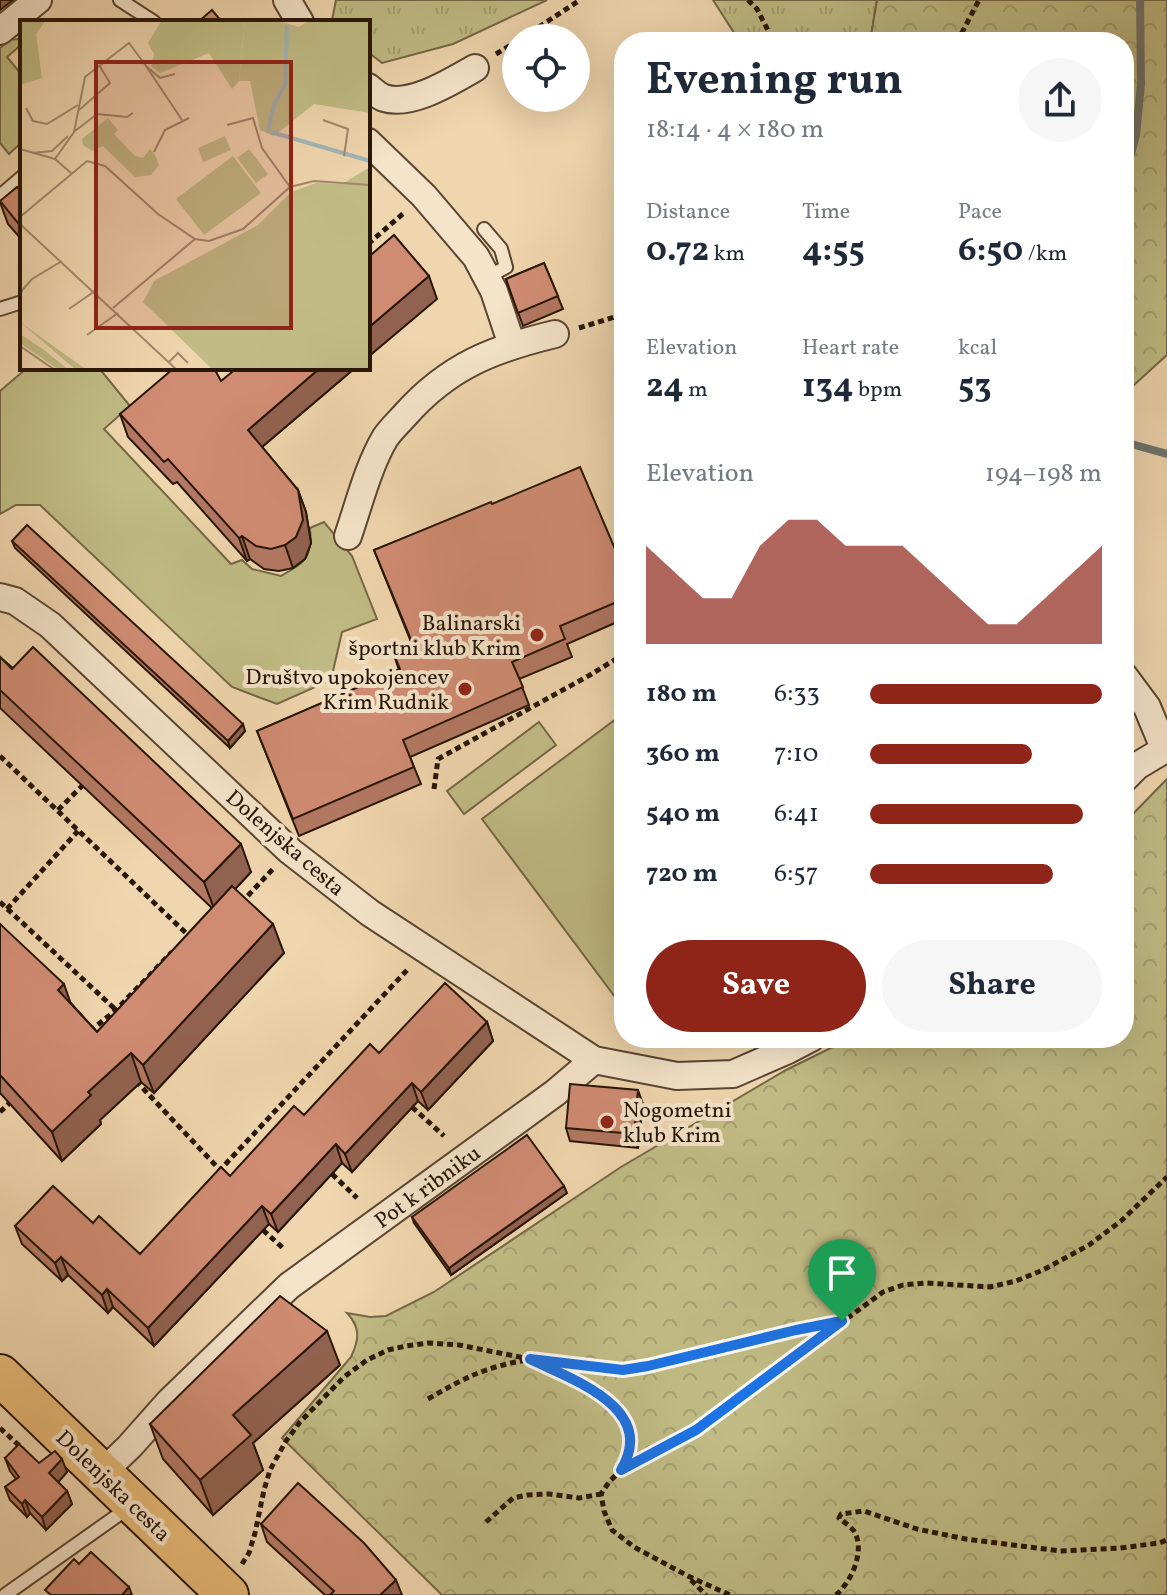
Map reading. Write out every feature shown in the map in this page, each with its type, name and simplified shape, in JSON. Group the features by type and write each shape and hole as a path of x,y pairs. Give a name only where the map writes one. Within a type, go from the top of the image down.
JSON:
{"main road":[{"name":"Dolenjska cesta","path":"0,1375 226,1593"}],"street":[{"path":"13,23 38,0"},
{"path":"287,0 299,20"},
{"path":"370,89 380,97 393,100 408,98 429,92 475,68"},
{"path":"370,144 424,196 476,257 488,277 512,345"},
{"path":"348,536 375,458 387,435 414,405 442,380 477,359 512,345 565,332"},
{"name":"Dolenjska cesta","path":"0,597 15,601 50,625 290,851 370,913 594,1060"},
{"path":"1134,689 1147,707 1166,748 1134,769"},
{"path":"594,1060 677,1076 733,1074 792,1048"},
{"name":"Pot k ribniku","path":"102,1473 170,1401 289,1286 555,1093 594,1060"}],"lane":[{"path":"120,0 151,20"},
{"path":"0,196 20,179"},
{"path":"484,229 501,249 506,267 488,277"},
{"path":"0,309 20,303"},
{"path":"5,1595 134,1504"}],"path":[{"path":"543,24 580,0"},
{"path":"748,0 757,9 769,32"},
{"path":"962,32 979,0"},
{"path":"370,242 424,196"},
{"path":"565,332 614,317"},
{"path":"434,789 438,759 614,660"},
{"path":"0,756 194,940"},
{"path":"58,810 82,786"},
{"path":"7,909 78,831"},
{"path":"233,911 290,851"},
{"path":"0,902 116,1010"},
{"path":"87,1034 116,1010 177,946"},
{"path":"127,1072 220,1170 410,967"},
{"path":"0,1112 22,1093"},
{"path":"412,1107 444,1136"},
{"path":"332,1174 357,1198"},
{"path":"621,1470 696,1430 883,1292 903,1285 926,1283 990,1287 1016,1281 1089,1245 1121,1221 1167,1177"},
{"path":"263,1230 285,1250"},
{"path":"226,1593 249,1553 264,1490 276,1458 300,1422 344,1377 367,1360 388,1350 428,1343 459,1345 530,1359 623,1370 842,1321"},
{"path":"428,1399 465,1377 498,1365 530,1359 598,1392 625,1420 631,1441 629,1457 601,1494 612,1530 634,1547 730,1595"},
{"path":"486,1522 513,1498 549,1494 579,1498 601,1494"},
{"path":"836,1595 844,1588 858,1555 854,1532 839,1518 841,1514 864,1511 917,1529 966,1539 1060,1551 1120,1548 1167,1540"},
{"path":"688,1576 706,1595"}],"green space":[{"path":"336,0 547,0 453,44 382,63 370,54 370,20 332,20"},
{"path":"713,0 877,0 872,32 734,32"},
{"path":"877,0 1167,0 1167,355 1134,385 1134,32 872,32"},
{"path":"10,40 20,40 20,46 7,57 20,73 20,144 9,154 0,143 0,48"},
{"path":"25,370 101,370 130,406 104,429 231,564 242,560 252,569 281,576 306,558 310,528 324,522 352,556 377,619 342,632 331,680 277,704 232,687 40,505 16,505 0,514 0,391"},
{"path":"614,720 614,996 482,819"},
{"path":"539,722 556,745 464,814 447,791"},
{"path":"1167,779 1167,1595 442,1595 282,1438 351,1357 357,1334 355,1324 347,1313 386,1316 434,1292 621,1167 786,1070 831,1048 1134,1048 1134,813"}],"building":[{"path":"212,10 220,20 200,20"},
{"path":"17,187 20,191 20,226 0,201"},
{"path":"394,235 429,276 370,326 370,252 372,254"},
{"path":"544,263 558,296 518,313 506,279"},
{"path":"172,370 215,370 221,381 235,370 318,370 248,430 298,490 303,520 296,537 285,545 271,549 256,546 242,536 239,538 168,459 164,462 120,414"},
{"path":"580,467 614,547 614,603 560,626 565,639 512,662 523,687 403,740 414,767 293,819 257,731 400,669 394,655 414,647 374,550"},
{"path":"27,525 243,724 228,741 12,541"},
{"path":"33,647 241,844 204,882 0,690 0,657 12,669"},
{"path":"232,886 273,924 143,1065 131,1053 88,1092 91,1095 52,1132 0,1075 0,924 64,984 58,990 97,1032"},
{"path":"445,983 487,1022 421,1092 412,1083 345,1154 336,1144 271,1214 262,1206 148,1328 107,1289 102,1295 61,1257 55,1263 15,1226 53,1186 93,1223 99,1216 140,1254 221,1167 230,1176 294,1106 304,1115 370,1044 379,1053"},
{"name":"Nogometni klub Krim","path":"570,1084 638,1090 634,1134 566,1128"},
{"path":"527,1135 564,1186 449,1268 412,1217"},
{"path":"280,1296 327,1331 233,1415 251,1435 200,1480 150,1424"},
{"path":"19,1444 39,1463 55,1451 62,1459 49,1473 67,1491 42,1517 25,1500 22,1504 5,1487 19,1477 5,1458"},
{"path":"298,1483 364,1543 396,1580 380,1595 330,1595 334,1591 261,1524"},
{"path":"91,1552 129,1587 122,1595 51,1595 45,1590 74,1559 79,1564"}],"waterway":[{"path":"1134,143 1141,84 1140,0"},
{"path":"1134,445 1167,454"}],"place":[{"name":"Balinarski športni klub Krim","path":"537,635"},
{"name":"Društvo upokojencev Krim Rudnik","path":"465,689"},
{"name":"Nogometni klub Krim","path":"607,1122"}],"route":[{"path":"842,1321 696,1430 621,1470 629,1457 631,1441 625,1420 598,1392 530,1359 623,1370 842,1321"}]}
